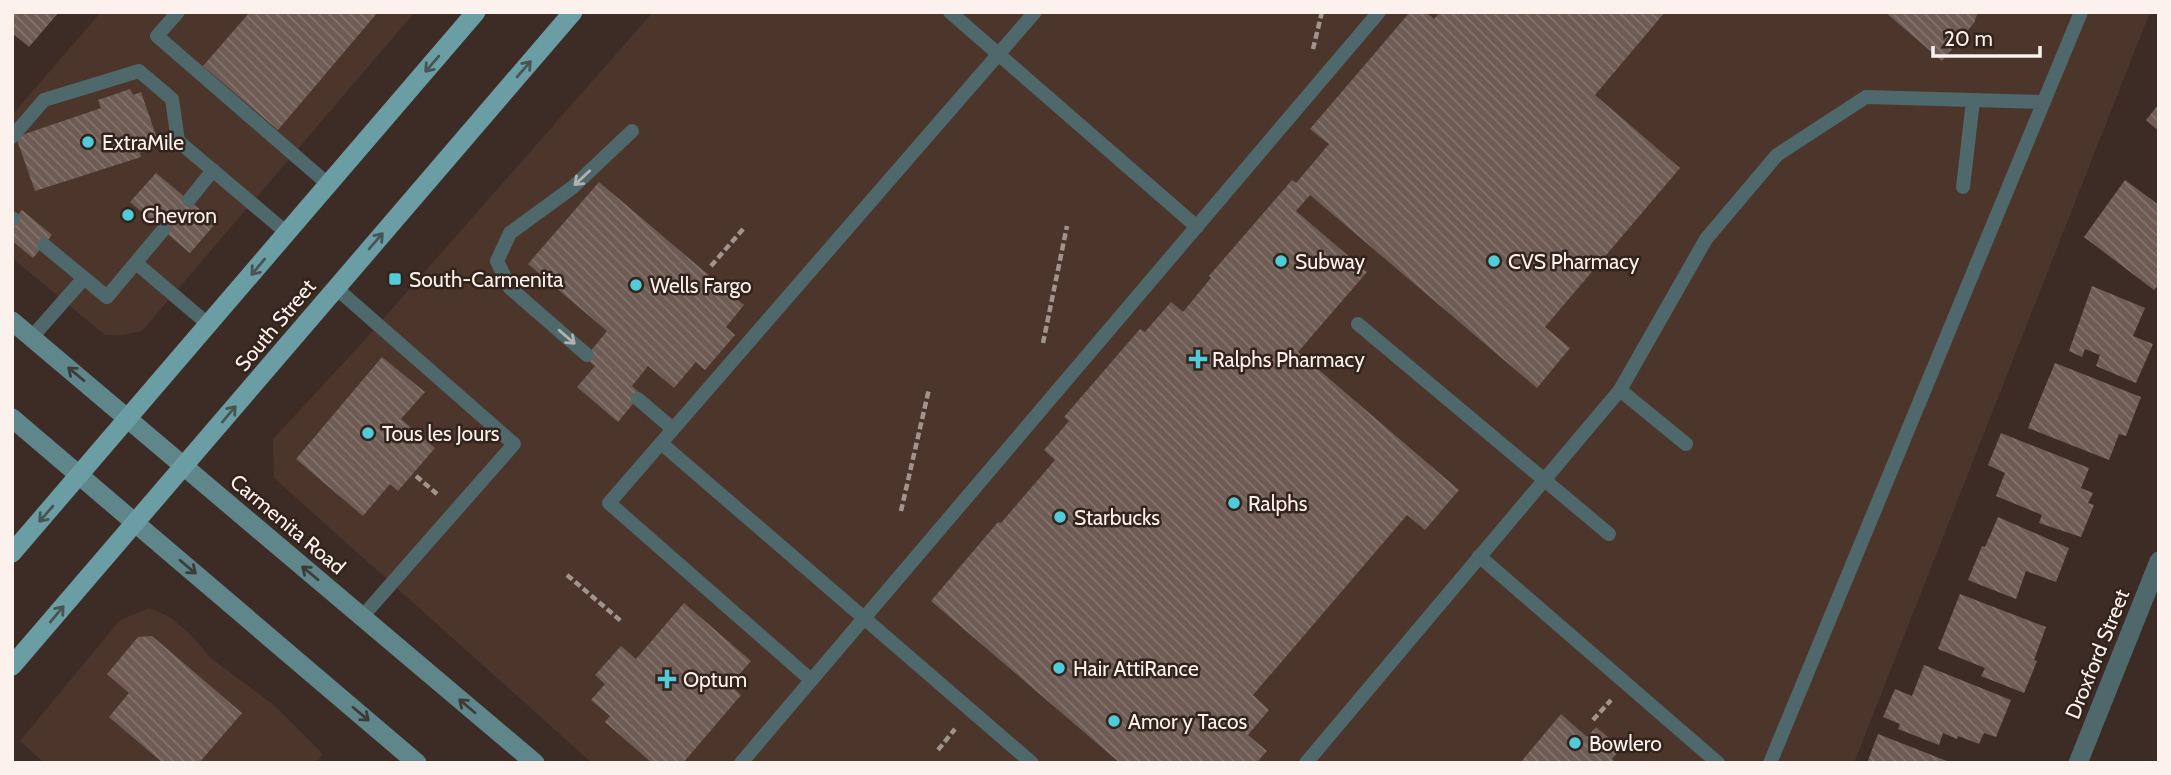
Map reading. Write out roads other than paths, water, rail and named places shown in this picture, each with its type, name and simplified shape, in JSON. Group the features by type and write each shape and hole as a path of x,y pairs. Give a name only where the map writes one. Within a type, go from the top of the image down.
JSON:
{"main road":[{"path":"12,553 476,12"},
{"name":"South Street","path":"12,666 573,12"},
{"name":"Carmenita Road","path":"12,321 535,763"},
{"path":"12,418 418,763"}],"street":[{"name":"Droxford Street","path":"2078,763 2159,561"}],"lane":[{"path":"178,12 157,36 329,185"},
{"path":"950,12 1197,227"},
{"path":"811,680 608,503 1035,12"},
{"path":"741,763 1379,12"},
{"path":"1770,763 2081,12"},
{"path":"12,137 44,100 139,71 172,99 178,141 287,233"},
{"path":"1306,763 1620,390 1706,239 1777,155 1867,97 2044,102"},
{"path":"1963,187 1973,101"},
{"path":"587,355 510,288 497,261 509,233 573,187 632,131"},
{"path":"189,200 213,170"},
{"path":"44,245 107,297 163,230"},
{"path":"136,263 209,325"},
{"path":"32,337 84,278"},
{"path":"337,288 514,444 362,617"},
{"path":"1358,324 1609,534"},
{"path":"1620,390 1686,444"},
{"path":"638,398 673,429"},
{"path":"661,443 1032,763"},
{"path":"1479,556 1718,763"}],"place":[{"name":"ExtraMile","path":"88,142"},
{"name":"Chevron","path":"128,215"},
{"name":"Subway","path":"1281,261"},
{"name":"CVS Pharmacy","path":"1494,261"},
{"name":"South-Carmenita","path":"395,279"},
{"name":"Wells Fargo","path":"636,285"},
{"name":"Ralphs Pharmacy","path":"1198,359"},
{"name":"Tous les Jours","path":"368,433"},
{"name":"Ralphs","path":"1234,503"},
{"name":"Starbucks","path":"1060,517"},
{"name":"Hair AttiRance","path":"1059,668"},
{"name":"Optum","path":"667,679"},
{"name":"Amor y Tacos","path":"1114,721"},
{"name":"Bowlero","path":"1575,743"}]}
